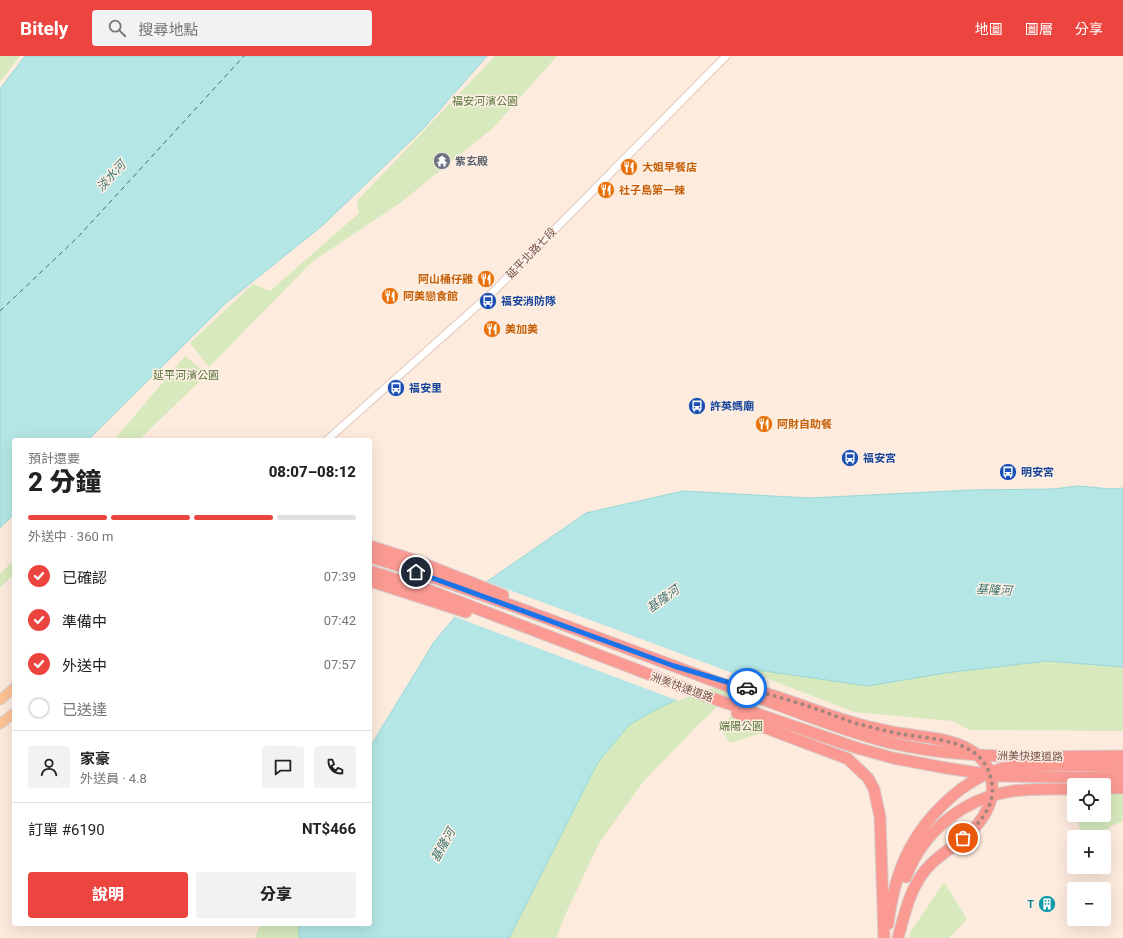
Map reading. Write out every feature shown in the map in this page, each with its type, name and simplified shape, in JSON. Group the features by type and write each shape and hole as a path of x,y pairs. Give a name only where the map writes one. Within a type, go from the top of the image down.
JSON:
{"highway":[{"path":"372,547 417,561 521,602 547,619"},
{"name":"洲美快速道路","path":"372,558 438,579 547,619 816,721 885,741 948,752 992,756 1123,756"},
{"name":"洲美快速道路","path":"372,572 423,588 703,695 857,748 893,758 1000,776 1123,778"},
{"path":"372,581 463,612 486,613"},
{"path":"674,666 798,703 864,726 954,742 970,749 981,758 991,778 992,790 990,804 976,826 931,864 922,874 912,894 898,938"},
{"path":"703,695 766,728 848,759 868,778 874,789 880,817 885,938"},
{"path":"885,938 890,906 901,868 916,835 944,803 966,786 979,778 1009,767 1123,767"},
{"path":"1111,788 1123,788"},
{"path":"895,938 897,905 910,867 928,839 943,823 958,811 975,801 996,795 1032,789 1067,789"}],"main road":[{"path":"0,700 12,690"},
{"path":"0,724 12,715"}],"street":[{"name":"延平北路七段","path":"329,438 494,291 726,56"}],"green space":[{"path":"0,56 20,56 0,82"},
{"name":"福安河濱公園","path":"495,56 557,56 493,128 400,203 312,262 209,367 190,343 253,284 270,291 359,213 357,201"},
{"name":"延平河濱公園","path":"185,356 207,374 141,438 116,438"},
{"path":"12,562 12,576 0,588 0,574"},
{"path":"1123,657 1123,731 969,730 952,721 854,712 761,676 757,673 764,667 969,670 985,664 1004,667 1009,659"},
{"path":"757,669 698,725 643,782 599,843 556,938 509,938 598,762 629,725 653,711 693,692 741,679"},
{"name":"端陽公園","path":"734,713 765,732 730,743 719,727"},
{"path":"1111,793 1123,793 1123,821 1106,830 1080,830 1078,822 1111,822"},
{"path":"944,882 967,919 949,938 910,938 910,933"},
{"path":"259,926 299,926 299,938 255,938"}],"water":[{"name":"淡水河","path":"25,56 487,56 423,129 323,225 226,303 90,438 12,438 12,516 0,528 0,89"},
{"name":"基隆河","path":"1078,486 1112,489 1123,488 1123,667 1047,661 945,673 868,686 757,670 741,678 693,692 653,711 629,725 598,762 509,938 299,938 299,926 372,926 372,744 434,642 482,585 586,513 683,491 809,498 971,490 1053,489"}],"pier":[{"path":"485,581 746,678 693,694 679,701 453,616"}],"ferry route":[{"path":"0,311 78,237 244,56"}],"way so far":[{"path":"747,688 798,703 864,726 902,734 954,742 970,749 981,758 987,768 991,778 992,790 990,804 984,815 976,826 963,838"}],"place":[{"name":"紫玄殿","path":"442,161"},
{"name":"大姐早餐店","path":"629,167"},
{"name":"社子島第一辣","path":"606,190"},
{"name":"阿山桶仔雞","path":"486,279"},
{"name":"阿美戀食館","path":"390,296"},
{"name":"福安消防隊","path":"488,301"},
{"name":"美加美","path":"492,329"},
{"name":"福安里","path":"396,388"},
{"name":"許英媽廟","path":"697,406"},
{"name":"阿財自助餐","path":"764,424"},
{"name":"福安宮","path":"850,458"},
{"name":"明安宮","path":"1008,472"},
{"name":"T","path":"1047,904"}],"route":[{"path":"416,572 674,666 747,688"}]}
